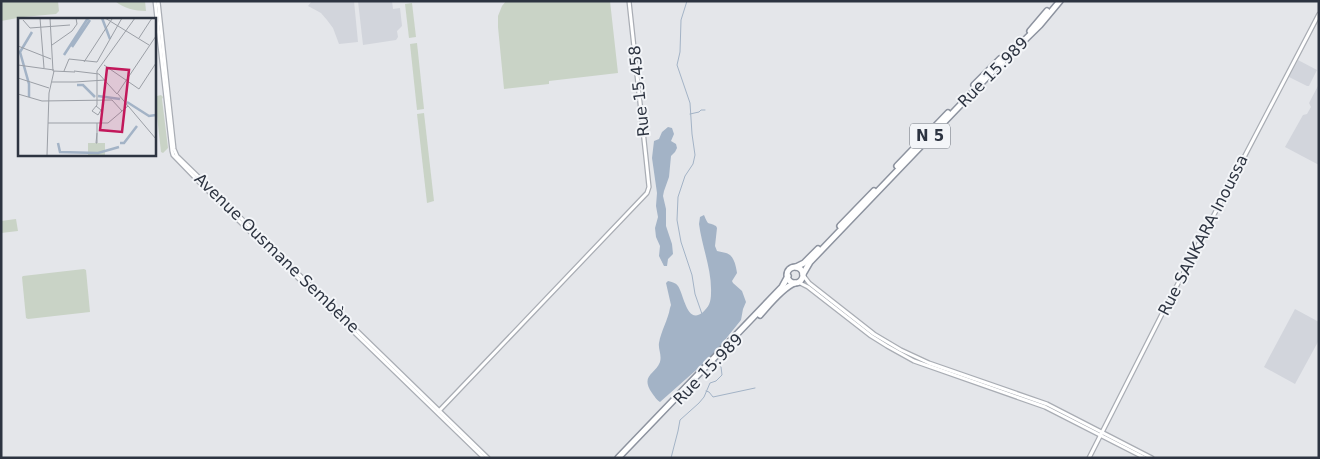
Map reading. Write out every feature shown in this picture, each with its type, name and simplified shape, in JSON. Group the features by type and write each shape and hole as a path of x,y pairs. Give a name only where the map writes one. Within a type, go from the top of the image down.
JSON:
{"highway":[{"name":"N 5","path":"796,267 820,247 988,70 1031,30 1056,1"},
{"name":"Rue 15.989","path":"803,274 810,262 990,74 1040,25 1060,1"},
{"path":"718,356 782,287 789,270 796,267 803,274 802,279 797,282 790,281 788,276"},
{"name":"Rue 15.989","path":"623,458 713,361 785,289 797,282"},
{"path":"618,458 713,361"}],"main road":[{"name":"Avenue Ousmane Sembène","path":"157,1 174,146 177,156 488,458"},
{"name":"Rue 15.458","path":"439,412 647,194 648,181 629,1"},
{"name":"Rue SANKARA Inoussa","path":"1089,458 1319,14"},
{"path":"803,274 809,283 866,328 901,350 929,363 1047,404 1146,458"},
{"path":"797,282 808,287 871,336 914,361 1045,407 1152,458"},
{"name":"Avenue Ousmane Sembène","path":"439,412 484,458"}],"shaded area":[{"path":"1,1 58,1 59,11 56,14 1,21"},
{"path":"115,1 145,1 146,11 129,9"},
{"path":"312,1 354,1 358,42 339,44 333,28 327,20 321,13 308,6"},
{"path":"358,1 392,1 393,9 400,8 402,26 397,31 398,37 396,40 363,45"},
{"path":"506,1 610,1 618,73 549,81 549,84 504,89 498,16"},
{"path":"412,3 416,37 409,38 405,4"},
{"path":"417,43 424,109 417,110 410,44"},
{"path":"1298,60 1317,70 1309,86 1289,77"},
{"path":"1319,84 1319,165 1285,147 1303,115 1307,114 1311,107 1309,103"},
{"path":"161,95 163,97 168,148 163,153 161,152 155,98"},
{"path":"424,113 434,201 427,203 417,114"},
{"path":"16,219 18,231 1,233 1,221"},
{"path":"86,270 90,312 26,318 23,276"},
{"path":"1295,309 1319,322 1319,340 1295,384 1264,367"}],"water":[{"path":"668,127 672,128 674,134 671,141 676,144 677,148 671,156 669,177 663,196 666,209 666,226 673,254 668,259 667,266 664,266 659,256 660,246 655,228 658,217 656,206 657,193 652,158 654,141 659,139 662,132"},
{"path":"704,215 708,222 717,228 715,246 717,251 729,254 734,261 737,273 732,281 742,291 746,302 741,320 712,356 660,402 652,393 647,382 660,362 659,343 671,305 666,283 668,281 677,285 689,312 693,315 702,313 710,302 710,276 699,224 700,217"}],"waterway":[{"path":"687,1 681,20 680,52 677,65 690,103 695,155 693,164 685,176 678,197 677,220 681,242 702,314"},
{"path":"690,114 705,110"},
{"path":"671,458 680,420 704,397 710,383 716,381 722,375 721,367 714,359"},
{"path":"706,391 713,397 755,388"}]}
